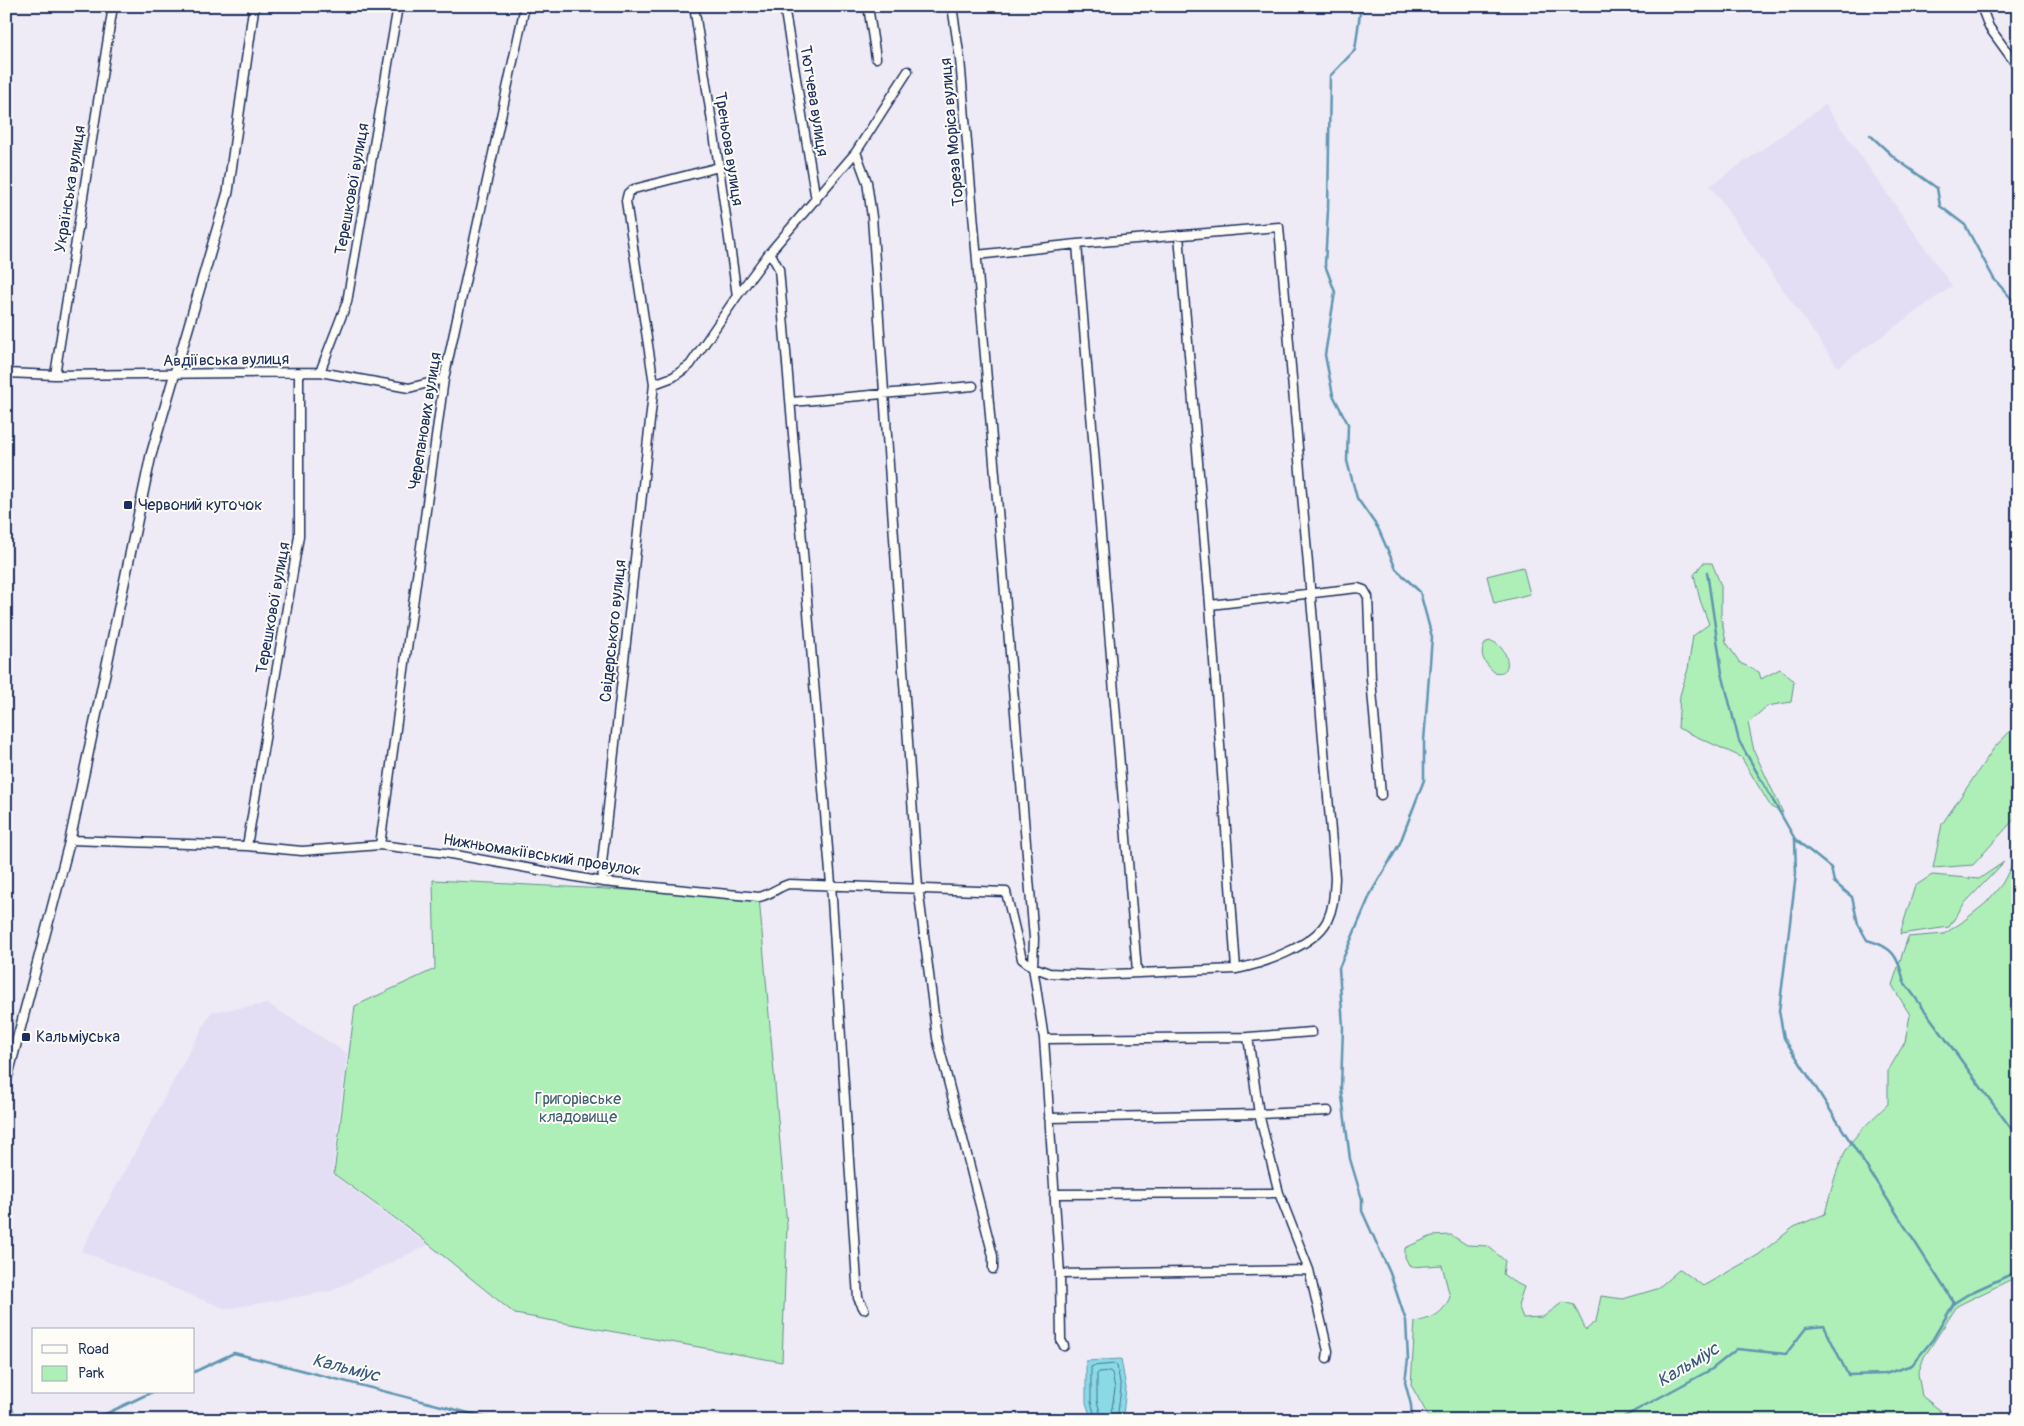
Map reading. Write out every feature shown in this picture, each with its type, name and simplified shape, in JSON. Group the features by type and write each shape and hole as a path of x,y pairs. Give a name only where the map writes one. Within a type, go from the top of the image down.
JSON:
{"street":[{"name":"Українська вулиця","path":"54,376 113,6"},
{"path":"6,1082 70,840 151,456 228,192 254,6"},
{"name":"Терешкової вулиця","path":"320,372 347,302 398,6"},
{"name":"Черепанових вулиця","path":"380,845 444,379 525,6"},
{"name":"Треньова вулиця","path":"694,6 737,296"},
{"name":"Тютчева вулиця","path":"784,6 816,200"},
{"path":"868,6 876,58"},
{"name":"Тореза Моріса вулиця","path":"952,6 960,59 977,255 1034,938 1033,967 1044,1039 1060,1274 1061,1340 1064,1346"},
{"path":"1981,6 1989,27 2018,67"},
{"path":"654,384 673,377 690,365 737,296 770,252 856,152 908,71"},
{"path":"856,152 867,182 872,218 886,394 918,887 937,1038 993,1256 993,1269"},
{"name":"Свiдерського вулиця","path":"603,882 602,863 654,384 626,201 628,193 634,189 719,167"},
{"path":"977,255 1077,244 1279,227 1335,878 1333,906 1327,922 1318,932 1300,945 1257,965 1236,969 1090,974 1049,973 1033,967"},
{"path":"1179,235 1210,605 1236,969"},
{"path":"1077,244 1137,971"},
{"path":"770,252 779,269 792,402 831,884 858,1298 864,1309"},
{"name":"Авдіївська вулиця","path":"6,373 54,376 320,372 409,388 444,379"},
{"name":"Терешкової вулиця","path":"247,846 299,536 299,373"},
{"path":"792,402 973,386"},
{"path":"1210,605 1311,592 1358,588 1364,590 1368,597 1371,679 1381,795"},
{"name":"Нижньомакіївський провулок","path":"70,840 247,846 302,851 380,845 446,853 603,882 759,897 765,896 778,887 789,884 918,887 1006,892 1022,959 1033,967"},
{"path":"1044,1039 1248,1037 1312,1032"},
{"path":"1248,1037 1259,1114 1279,1193 1308,1270 1328,1351 1327,1358"},
{"path":"1049,1118 1259,1114 1328,1110"},
{"path":"1054,1194 1279,1193"},
{"path":"1060,1274 1308,1270"},
{"path":"6,1407 11,1420"}],"shaded area":[{"path":"1825,105 1952,286 1838,367 1710,186"},
{"path":"268,1004 347,1053 332,1174 428,1245 331,1291 226,1309 81,1251 211,1012"}],"green space":[{"path":"1703,563 1712,563 1721,586 1721,617 1726,642 1740,663 1759,672 1761,679 1780,669 1794,681 1791,702 1767,706 1748,723 1754,751 1783,813 1771,807 1741,757 1678,728 1680,695 1688,669 1693,636 1709,624 1700,600 1694,575"},
{"path":"1523,567 1530,594 1494,603 1487,576"},
{"path":"1491,641 1502,649 1507,660 1505,670 1501,672 1494,672 1487,665 1482,655 1486,642"},
{"path":"2018,723 2018,815 1973,865 1933,868 1942,824 1994,748"},
{"path":"2018,854 2018,1276 1957,1306 1924,1357 1918,1374 1922,1396 1941,1411 1929,1420 1430,1419 1411,1385 1415,1322 1436,1315 1444,1308 1450,1297 1442,1265 1410,1267 1405,1257 1405,1248 1432,1236 1451,1235 1467,1245 1488,1246 1505,1261 1503,1274 1524,1287 1518,1305 1523,1318 1543,1317 1563,1302 1574,1305 1586,1330 1596,1321 1601,1296 1623,1299 1657,1289 1680,1269 1703,1286 1758,1255 1794,1227 1825,1214 1835,1176 1848,1147 1864,1127 1888,1104 1888,1071 1905,1042 1910,1015 1892,985 1908,937 1944,934 1961,923 1986,903 2002,884"},
{"path":"2004,862 1964,904 1949,927 1900,934 1915,886 1932,875 1979,879"},
{"name":"Григорівське кладовище","path":"433,880 759,897 787,1226 782,1362 515,1314 414,1232 334,1174 355,1006 435,969"}],"water":[{"path":"1121,1359 1126,1388 1123,1415 1117,1420 1092,1420 1086,1403 1086,1361"}],"waterway":[{"path":"1361,6 1355,50 1330,76 1328,210 1325,265 1335,292 1325,355 1333,395 1348,424 1347,461 1357,498 1378,528 1396,569 1420,592 1432,637 1424,741 1424,780 1400,843 1371,893 1339,968 1343,1027 1341,1088 1350,1159 1362,1199 1362,1211 1390,1273 1406,1321 1408,1359 1405,1382 1411,1405 1412,1420"},
{"path":"1870,135 1896,159 1937,188 1940,206 1965,225 1994,279 2018,306"},
{"path":"1707,572 1722,673 1739,741 1795,839 1796,874 1779,1011 1784,1038 1954,1303"},
{"path":"1795,839 1831,868 1834,882 1852,897 1858,924 1867,940 1883,946 1897,959 1904,982 2018,1138"},
{"name":"Кальміус","path":"1618,1420 1712,1369 1737,1349 1786,1354 1806,1328 1824,1326 1848,1375 1885,1374 1912,1365 1933,1339 1954,1303 1970,1293 2018,1271"},
{"name":"Кальміус","path":"195,1372 234,1353 496,1420"},
{"name":"Кальміус","path":"93,1420 148,1394"}],"place":[{"name":"Червоний куточок","path":"128,505"},
{"name":"Кальміуська","path":"26,1037"}]}
